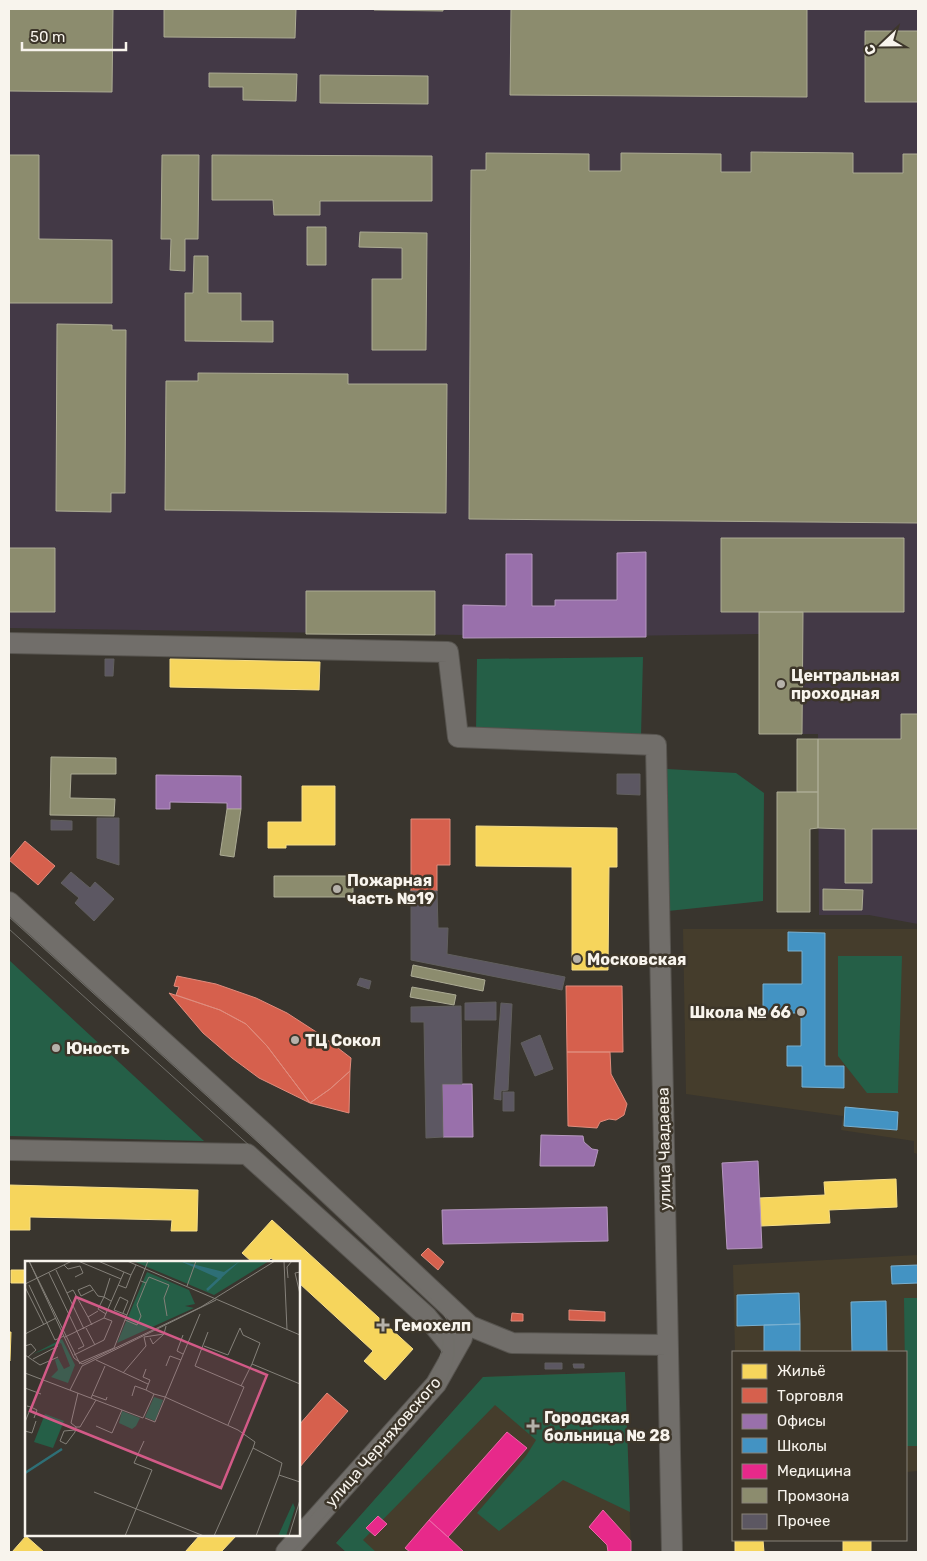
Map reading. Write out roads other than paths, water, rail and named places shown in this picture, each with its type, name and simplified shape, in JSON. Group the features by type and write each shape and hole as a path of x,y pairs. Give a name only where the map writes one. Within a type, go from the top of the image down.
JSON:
{"street":[{"name":"улица Чаадаева","path":"9,643 448,652 458,737 656,745 672,1552"},
{"path":"9,902 265,1134 470,1326 512,1343 667,1345"},
{"path":"248,1154 265,1134"},
{"path":"9,1150 248,1154 427,1317 454,1350"},
{"name":"улица Черняховского","path":"286,1552 436,1384 454,1350 470,1326"}],"tram line":[{"path":"9,917 436,1303 449,1324 454,1343 454,1353 452,1364 443,1386 293,1552"},
{"path":"9,929 433,1311 438,1321 441,1329 442,1345 439,1360 431,1379 300,1529"},
{"path":"278,1552 293,1536"}],"place":[{"name":"Центральная проходная","path":"781,684"},
{"name":"Пожарная часть №19","path":"337,889"},
{"name":"Московская","path":"577,959"},
{"name":"Школа № 66","path":"801,1012"},
{"name":"ТЦ Сокол","path":"295,1040"},
{"name":"Юность","path":"56,1048"},
{"name":"Гемохелп","path":"383,1325"},
{"name":"Городская больница № 28","path":"533,1426"}]}
